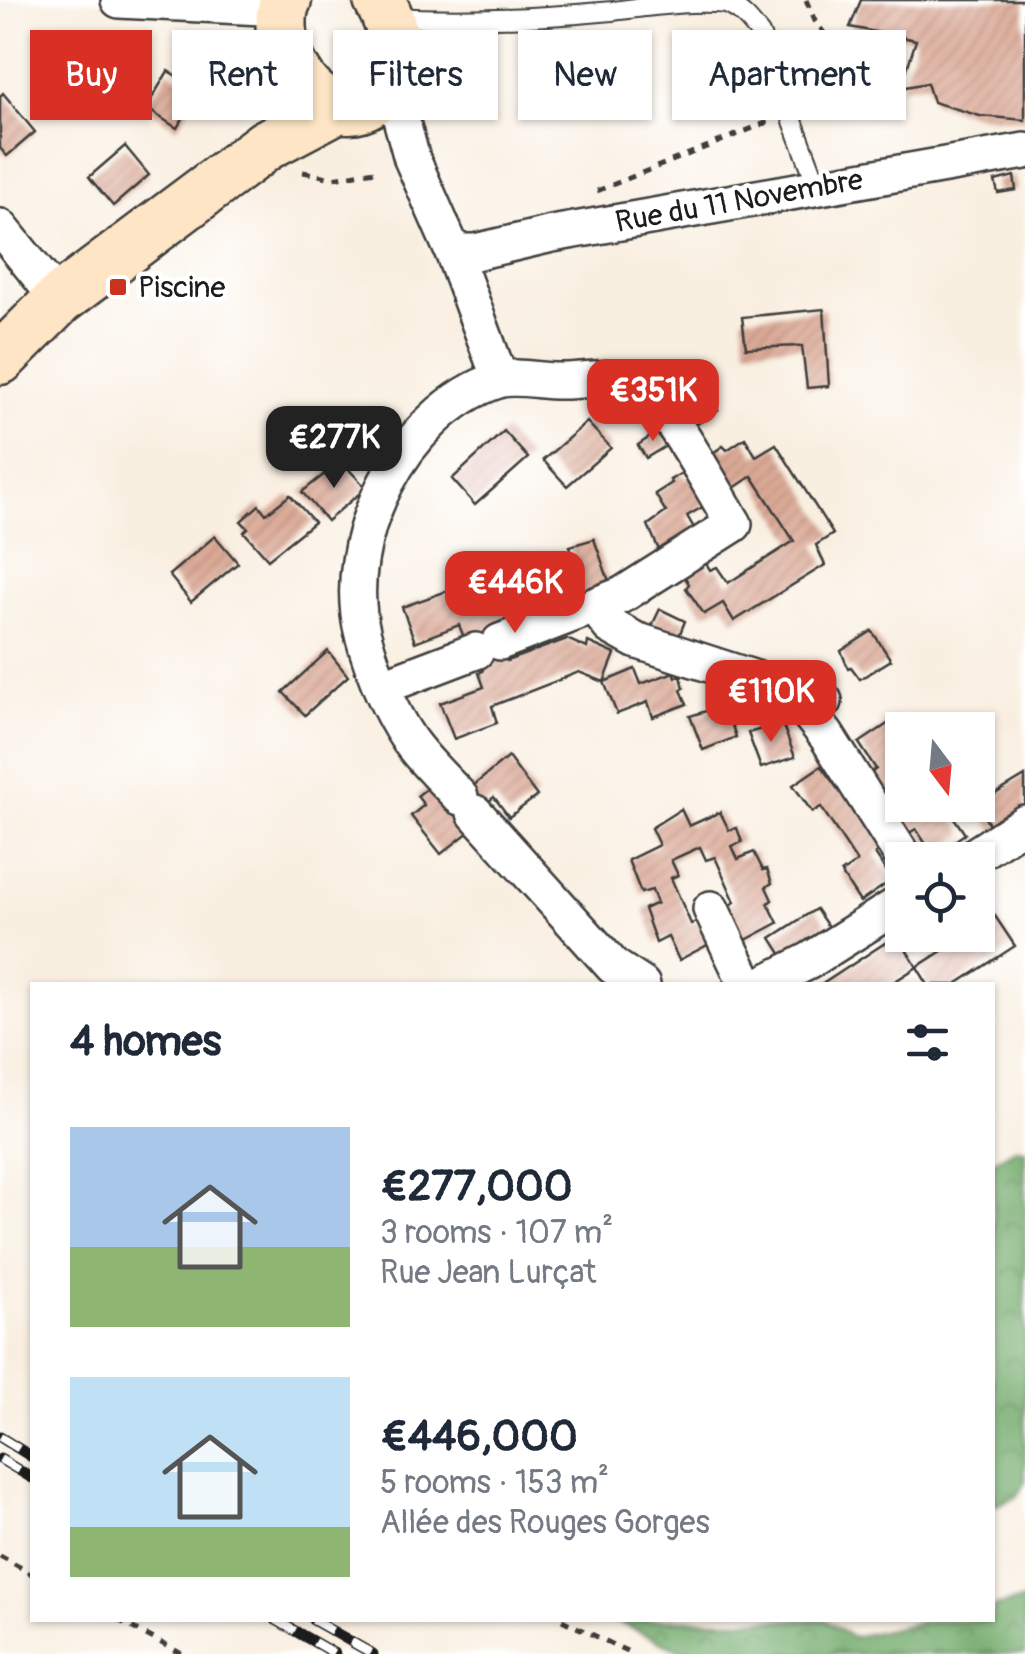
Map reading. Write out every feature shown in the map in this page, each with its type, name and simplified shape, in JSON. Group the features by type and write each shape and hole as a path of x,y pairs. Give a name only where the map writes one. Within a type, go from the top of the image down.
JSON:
{"street":[{"path":"119,0 284,4 284,30"},
{"path":"0,359 59,300 266,146 333,112"},
{"path":"266,146 277,120"},
{"path":"360,120 412,160"},
{"path":"401,120 412,160 453,252 500,379"},
{"name":"Rue du 11 Novembre","path":"453,252 476,252 552,234 1025,150"},
{"path":"0,227 59,300"},
{"path":"381,687 622,595 734,524 662,408 644,388 623,378 571,382 500,379 447,407 411,440 370,517 357,586 362,633 381,687 410,741 612,966 637,982"},
{"path":"594,606 610,626 635,640 824,701"},
{"path":"789,690 826,734 894,842"},
{"path":"995,843 1025,824"},
{"path":"711,908 746,982"},
{"path":"766,982 810,961 885,913"}],"lane":[{"path":"384,8 458,18 611,11 684,1 723,3 744,14 757,30"},
{"path":"795,120 818,187"}],"path":[{"path":"806,0 821,30"},
{"path":"593,192 772,120"},
{"path":"0,1556 30,1573"},
{"path":"122,1622 182,1654"},
{"path":"566,1622 633,1654"}],"green space":[{"path":"1017,1148 1025,1150 1025,1481 1017,1497 995,1505 995,1161"},
{"path":"1025,1600 1025,1654 689,1654 617,1622 828,1622 853,1637 923,1622 995,1622 995,1607"}],"building":[{"path":"861,0 1025,0 1025,120 980,116 933,102 927,83 906,87 906,72 916,40 906,38 906,30 850,27"},
{"path":"168,71 172,73 172,120 182,120 177,128 152,112 152,98"},
{"path":"3,93 35,132 7,156 0,148"},
{"path":"125,146 149,175 113,206 89,177"},
{"path":"1014,176 1016,190 998,193 995,181"},
{"path":"824,309 829,386 807,388 802,346 746,348 742,317"},
{"path":"710,398 718,410 694,426 685,413"},
{"path":"587,422 611,448 567,486 543,460"},
{"path":"660,430 669,444 646,458 638,445"},
{"path":"504,431 528,458 475,505 452,479"},
{"path":"745,438 756,456 776,444 833,534 816,545 825,565 734,621 723,603 704,614 686,588 689,584 671,554 662,557 648,525 666,512 655,494 682,473 686,479 717,461 713,453 723,446 727,450","holes":["752,476 794,541 728,583 717,567 710,570 692,539 698,535 687,516 706,505 703,500"]},
{"path":"341,461 366,488 327,521 302,492"},
{"path":"290,495 314,522 268,559 244,532 248,528 241,521 259,505 266,514"},
{"path":"215,536 238,563 191,602 169,575"},
{"path":"594,539 610,584 495,629 507,661 567,639 587,648 588,642 615,654 604,682 579,672 492,706 497,723 454,739 440,703 484,687 479,673 483,671 471,639 465,640 459,625 415,642 402,607 447,591 453,606 574,559 570,546"},
{"path":"660,609 685,621 675,646 648,634"},
{"path":"872,631 891,660 860,679 848,668 841,651"},
{"path":"328,651 348,676 305,715 283,692"},
{"path":"635,669 641,684 674,672 676,677 681,676 687,704 653,717 648,702 617,714 604,682"},
{"path":"725,705 736,737 703,750 690,716"},
{"path":"782,723 795,757 761,768 748,733"},
{"path":"885,726 885,808 865,778 876,769 859,743"},
{"path":"508,757 537,796 509,817 494,797 466,820 474,828 441,854 411,816 424,805 417,796 431,785 450,805"},
{"path":"821,766 840,792 850,785 886,842 875,854 885,869 885,885 860,902 841,873 857,862 821,807 812,812 793,785"},
{"path":"1025,776 1025,813 994,832 988,822 995,822 995,794"},
{"path":"681,809 689,826 720,812 729,830 737,828 742,842 732,846 738,859 754,852 763,870 767,869 772,883 766,887 772,900 768,903 778,923 744,941 728,906 735,902 715,857 706,860 700,847 671,860 678,875 671,878 691,924 700,921 713,942 679,960 668,937 656,943 644,909 657,903 652,890 641,893 628,860 659,845 651,828"},
{"path":"895,822 957,822 965,834 953,842 924,842 916,829 904,836"},
{"path":"816,909 833,934 787,963 771,938"},
{"path":"995,916 1015,946 960,982 926,982 917,967 940,952 995,952"},
{"path":"885,943 885,952 908,952 917,967 894,982 826,982"}],"railway":[{"path":"0,1437 30,1456"},
{"path":"0,1459 30,1477"},
{"path":"279,1622 335,1654"},
{"path":"317,1622 373,1654"}],"place":[{"name":"Piscine","path":"118,287"}]}
